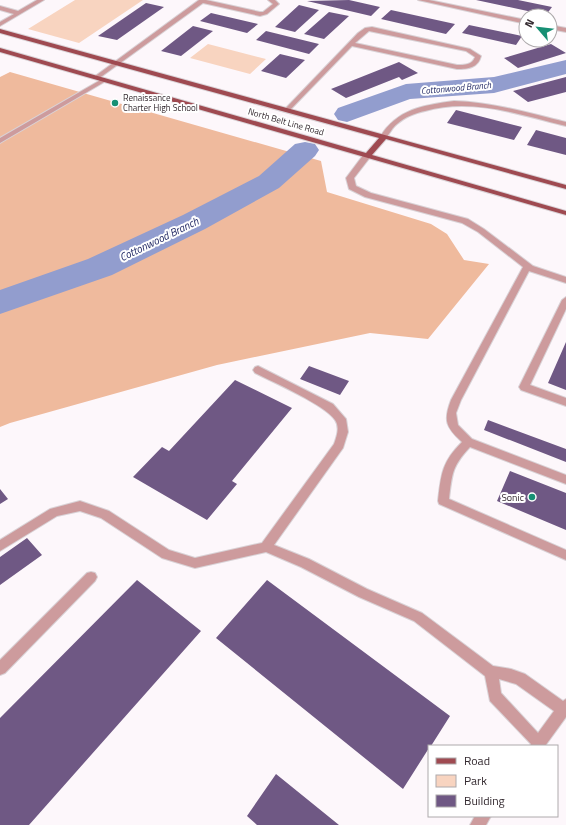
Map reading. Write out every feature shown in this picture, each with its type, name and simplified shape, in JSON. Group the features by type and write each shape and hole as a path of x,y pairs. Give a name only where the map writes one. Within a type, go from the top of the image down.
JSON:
{"main road":[{"name":"North Belt Line Road","path":"0,31 566,187"},
{"name":"North Belt Line Road","path":"0,50 566,213"},
{"path":"367,156 384,137"}],"street":[{"path":"0,24 40,0"},
{"path":"96,78 203,1 260,14 265,13 276,4 271,0"},
{"path":"421,0 518,20"},
{"path":"0,8 18,13"},
{"path":"287,110 364,31 372,29 468,50 478,56 474,64 467,67 457,67 352,44"},
{"path":"0,141 104,80"},
{"path":"384,137 395,122 408,114 431,106 455,102 483,104 566,124"},
{"path":"367,156 350,178 352,187 368,195 465,221 477,227 527,267 566,280"},
{"path":"527,267 450,413 453,427 468,442 566,480"},
{"path":"566,300 524,387 566,402"},
{"path":"258,370 329,408 342,419 343,432 339,445 266,547"},
{"path":"468,442 453,458 446,476 443,501 566,555"},
{"path":"0,546 54,512 80,506 105,514 166,554 195,564 266,547 305,563 363,593 418,617 491,672 501,672 519,678 565,707 538,744 495,696 491,672"},
{"path":"0,669 91,577"},
{"path":"477,825 483,817"}],"green space":[{"path":"75,0 143,0 79,43 28,29"},
{"path":"208,44 266,59 250,74 190,58"}],"shaded area":[{"path":"10,72 321,161 327,192 431,224 447,234 464,260 489,264 428,339 370,333 217,365 0,427 0,77"}],"building":[{"path":"349,0 380,7 371,16 307,1"},
{"path":"476,0 518,0 552,7 518,9"},
{"path":"146,3 164,7 117,40 98,36"},
{"path":"299,5 319,10 295,32 275,27"},
{"path":"391,10 455,24 446,34 381,19"},
{"path":"329,12 349,16 324,39 304,34"},
{"path":"211,13 258,24 247,33 200,21"},
{"path":"469,25 518,35 518,42 516,45 462,33"},
{"path":"193,26 213,31 181,56 161,51"},
{"path":"266,31 319,44 309,54 256,40"},
{"path":"538,48 558,48 566,53 518,68 504,58"},
{"path":"280,54 305,60 286,78 261,71"},
{"path":"399,62 418,73 402,80 399,77 346,98 331,89"},
{"path":"566,77 566,92 528,102 513,91"},
{"path":"456,110 522,127 514,140 447,123"},
{"path":"536,130 566,138 566,155 527,145"},
{"path":"566,342 566,390 548,383"},
{"path":"309,366 349,381 340,395 300,379"},
{"path":"235,380 292,408 232,481 237,484 207,520 133,477 162,447 169,451"},
{"path":"488,420 566,449 566,462 484,430"},
{"name":"Sonic","path":"510,471 566,493 566,530 497,501"},
{"path":"0,489 8,499 0,504"},
{"path":"27,538 42,555 0,585 0,557"},
{"path":"137,580 201,631 29,825 0,825 0,718"},
{"path":"267,580 450,716 432,745 428,745 428,750 403,789 216,638"},
{"path":"276,774 339,825 257,825 247,816"}],"waterway":[{"name":"Cottonwood Branch","path":"347,114 406,92 494,85 566,67"},
{"name":"Cottonwood Branch","path":"0,302 100,267 194,222 269,182 305,150"}],"place":[{"name":"Renaissance Charter High School","path":"115,103"},
{"name":"Sonic","path":"532,497"}]}
